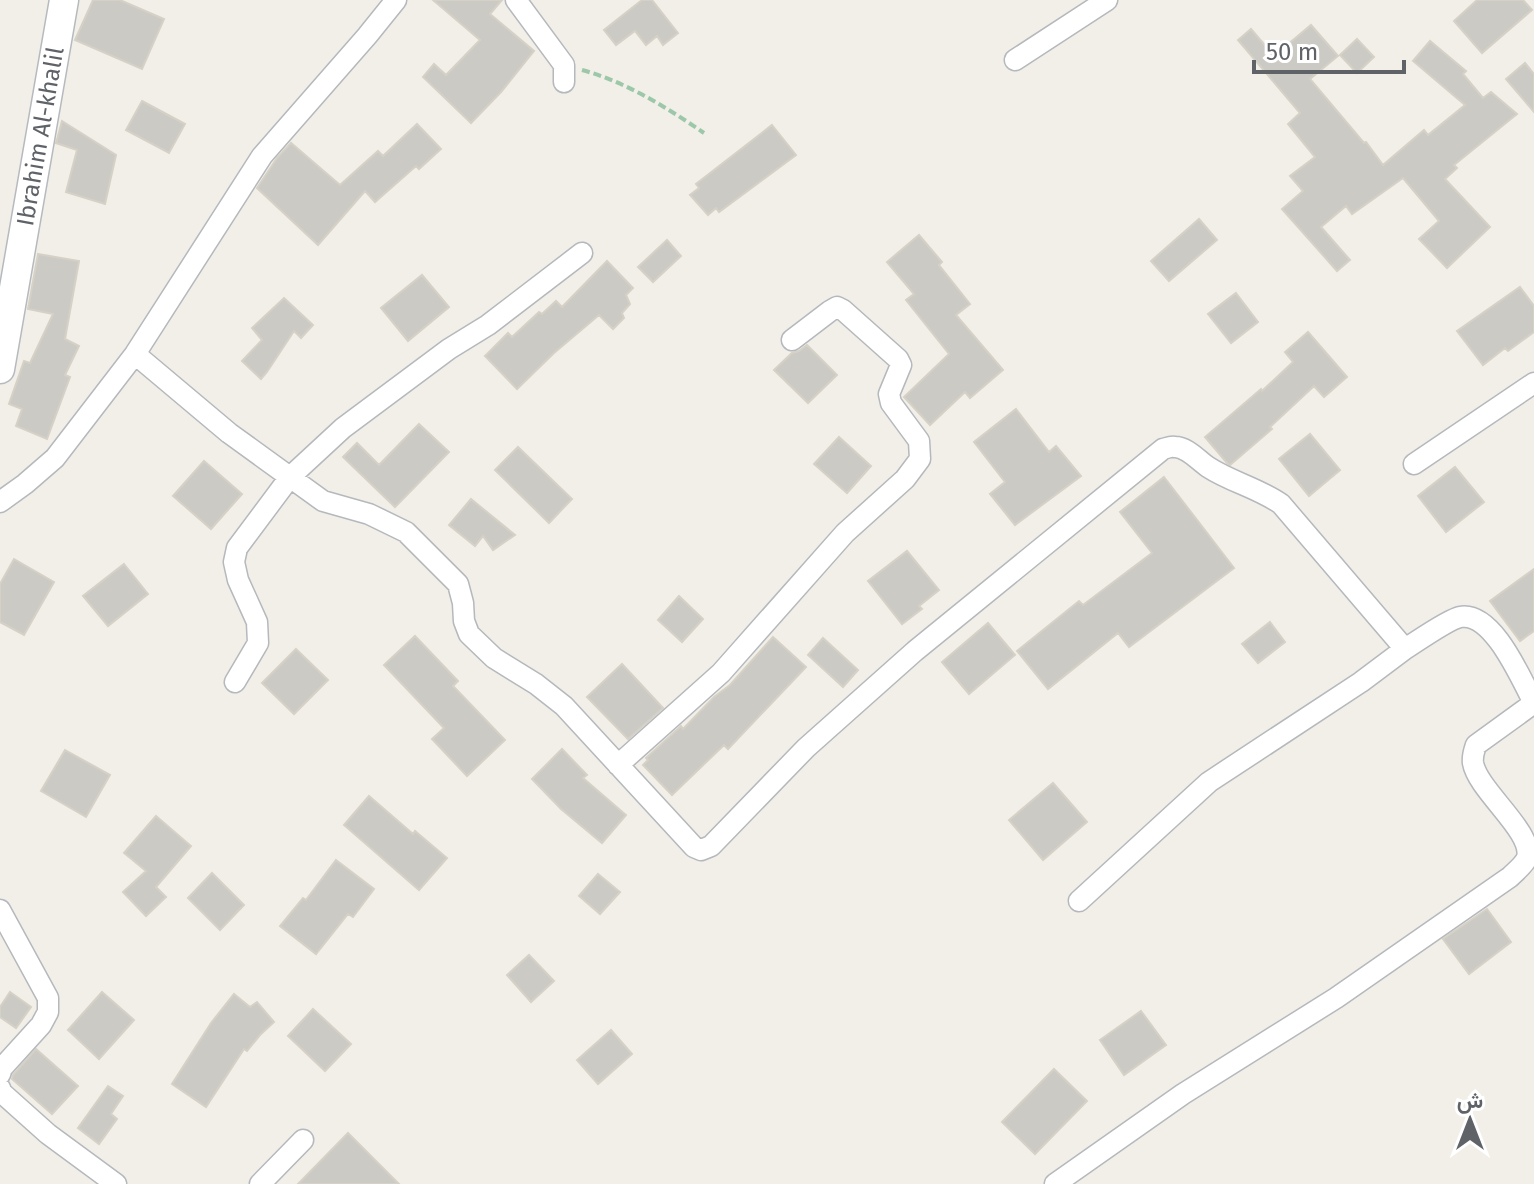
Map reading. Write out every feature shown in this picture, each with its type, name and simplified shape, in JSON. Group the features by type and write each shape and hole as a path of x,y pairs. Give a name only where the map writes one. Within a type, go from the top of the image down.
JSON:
{"street":[{"name":"Ibrahim Al-khalil","path":"0,369 64,0"},
{"path":"0,502 55,458 135,354 262,156 396,0"},
{"path":"516,0 564,74"},
{"path":"1015,60 1107,0"},
{"path":"235,682 258,643 257,622 238,580 234,562 237,548 290,477 343,428 449,349 488,325 582,253"},
{"path":"618,765 721,673 845,533 905,479 920,459 919,441 891,403 889,394 901,365 898,359 837,307 792,340"},
{"path":"135,354 229,433 323,501 369,514 406,532 458,584 469,634 494,658 564,706 694,847 701,850 711,846 806,748 915,651 1163,449 1175,447 1185,450 1231,481 1267,494 1281,504 1405,649"},
{"path":"1414,464 1534,383"},
{"path":"1055,1184 1183,1094 1336,998 1510,877 1527,860 1529,847 1525,836 1473,765 1473,753 1476,745 1534,703 1507,653 1484,623 1471,617 1457,617 1209,782 1079,901"},
{"path":"0,910 48,998 48,1012 41,1025 0,1074"},
{"path":"0,1088 48,1134 116,1184"},
{"path":"260,1184 303,1140"}],"path":[{"path":"564,74 602,76 632,89 704,133"}],"building":[{"path":"93,0 120,0 164,19 142,69 75,40"},
{"path":"433,0 502,0 490,14 534,51 471,123 423,77 434,64 446,75 480,40"},
{"path":"642,0 652,0 678,33 663,45 657,36 646,45 635,31 616,45 604,30"},
{"path":"1477,0 1523,0 1532,10 1482,53 1454,21"},
{"path":"1311,25 1338,56 1310,79 1383,165 1424,130 1428,135 1465,105 1413,61 1430,41 1466,71 1463,74 1483,98 1491,92 1517,114 1454,165 1457,168 1445,179 1490,227 1447,268 1419,239 1439,221 1403,178 1352,214 1346,206 1321,227 1350,260 1337,271 1282,209 1303,191 1290,176 1315,157 1288,124 1300,113 1238,40 1251,29 1274,56"},
{"path":"1357,39 1374,57 1357,73 1340,55"},
{"path":"1525,63 1534,74 1534,112 1506,79"},
{"path":"142,101 185,124 169,153 126,130"},
{"path":"62,121 116,155 105,204 66,192 77,150 56,143"},
{"path":"417,124 441,149 375,202 365,191 318,245 257,188 291,143 340,185 378,151 383,156"},
{"path":"772,125 796,155 719,212 716,208 708,215 690,195 699,188 696,184"},
{"path":"1199,219 1217,240 1169,281 1151,261"},
{"path":"919,235 942,262 939,265 970,304 956,315 1003,370 970,398 965,392 930,425 904,397 949,354 906,300 914,294 887,262"},
{"path":"667,240 681,256 653,282 638,267"},
{"path":"38,254 79,261 65,339 79,346 65,375 70,377 47,439 16,426 22,409 9,404 24,361 30,363 53,314 28,309"},
{"path":"607,261 633,288 626,295 630,304 622,313 624,318 613,329 599,315 517,389 485,356 508,333 512,337 556,301 562,307"},
{"path":"422,275 449,307 408,341 381,308"},
{"path":"1520,287 1534,306 1534,332 1483,365 1457,331"},
{"path":"1236,293 1258,322 1231,343 1208,314"},
{"path":"284,298 313,325 301,338 294,331 261,379 242,361 262,340 252,328"},
{"path":"1308,332 1347,377 1324,397 1314,386 1270,427 1272,429 1230,465 1205,437 1293,362 1285,352"},
{"path":"807,345 837,375 808,403 774,370 792,353"},
{"path":"1016,409 1049,452 1056,446 1081,476 1015,525 990,494 1005,482 974,442"},
{"path":"419,424 449,452 395,507 343,457 357,443 379,465"},
{"path":"1310,434 1340,470 1309,496 1279,459"},
{"path":"839,437 871,466 847,493 814,464"},
{"path":"518,447 572,499 549,523 495,470"},
{"path":"204,461 242,494 211,529 173,496"},
{"path":"1455,467 1484,502 1446,532 1418,496"},
{"path":"1164,477 1234,568 1129,647 1118,633 1048,689 1017,651 1079,601 1083,605 1152,553 1120,512"},
{"path":"471,499 515,535 493,550 483,536 475,546 449,525"},
{"path":"907,551 939,590 919,606 922,609 902,624 868,581"},
{"path":"14,559 54,582 24,635 0,622 0,584"},
{"path":"124,564 148,594 108,626 83,596"},
{"path":"1534,569 1534,631 1520,641 1490,601"},
{"path":"679,596 703,619 682,642 658,620"},
{"path":"1270,622 1285,642 1258,663 1242,644"},
{"path":"988,623 1015,655 969,694 942,662"},
{"path":"415,636 458,681 453,686 505,740 467,776 432,739 444,728 384,665"},
{"path":"773,637 806,667 728,749 724,745 672,795 643,765 648,760 646,758 730,685"},
{"path":"823,638 858,670 843,687 808,655"},
{"path":"296,649 328,680 294,714 262,683"},
{"path":"622,664 663,708 628,739 587,697"},
{"path":"562,749 587,775 583,778 626,815 602,843 561,809 532,779"},
{"path":"65,750 110,775 86,817 41,791"},
{"path":"1053,783 1087,822 1043,860 1009,820"},
{"path":"369,796 447,858 419,890 344,825"},
{"path":"156,816 191,846 156,887 166,897 146,916 123,892 146,871 124,853"},
{"path":"336,860 374,889 353,917 348,914 316,954 280,926 303,898 306,900"},
{"path":"212,873 244,905 220,930 188,898"},
{"path":"598,874 620,892 600,914 579,896"},
{"path":"1487,909 1511,942 1469,974 1443,939"},
{"path":"529,955 554,981 531,1002 507,975"},
{"path":"10,992 31,1007 16,1028 0,1017 0,1007"},
{"path":"102,992 134,1020 99,1059 68,1030"},
{"path":"234,994 250,1007 257,1002 274,1022 247,1051 244,1049 206,1107 172,1084 211,1023"},
{"path":"313,1009 351,1044 325,1071 288,1036"},
{"path":"1141,1011 1166,1045 1124,1075 1100,1040"},
{"path":"611,1030 632,1054 598,1084 577,1060"},
{"path":"36,1049 78,1086 52,1114 12,1079"},
{"path":"1054,1069 1087,1101 1035,1154 1002,1122"},
{"path":"108,1086 123,1096 111,1114 117,1119 99,1144 78,1128"},
{"path":"348,1133 399,1184 298,1184"}]}
